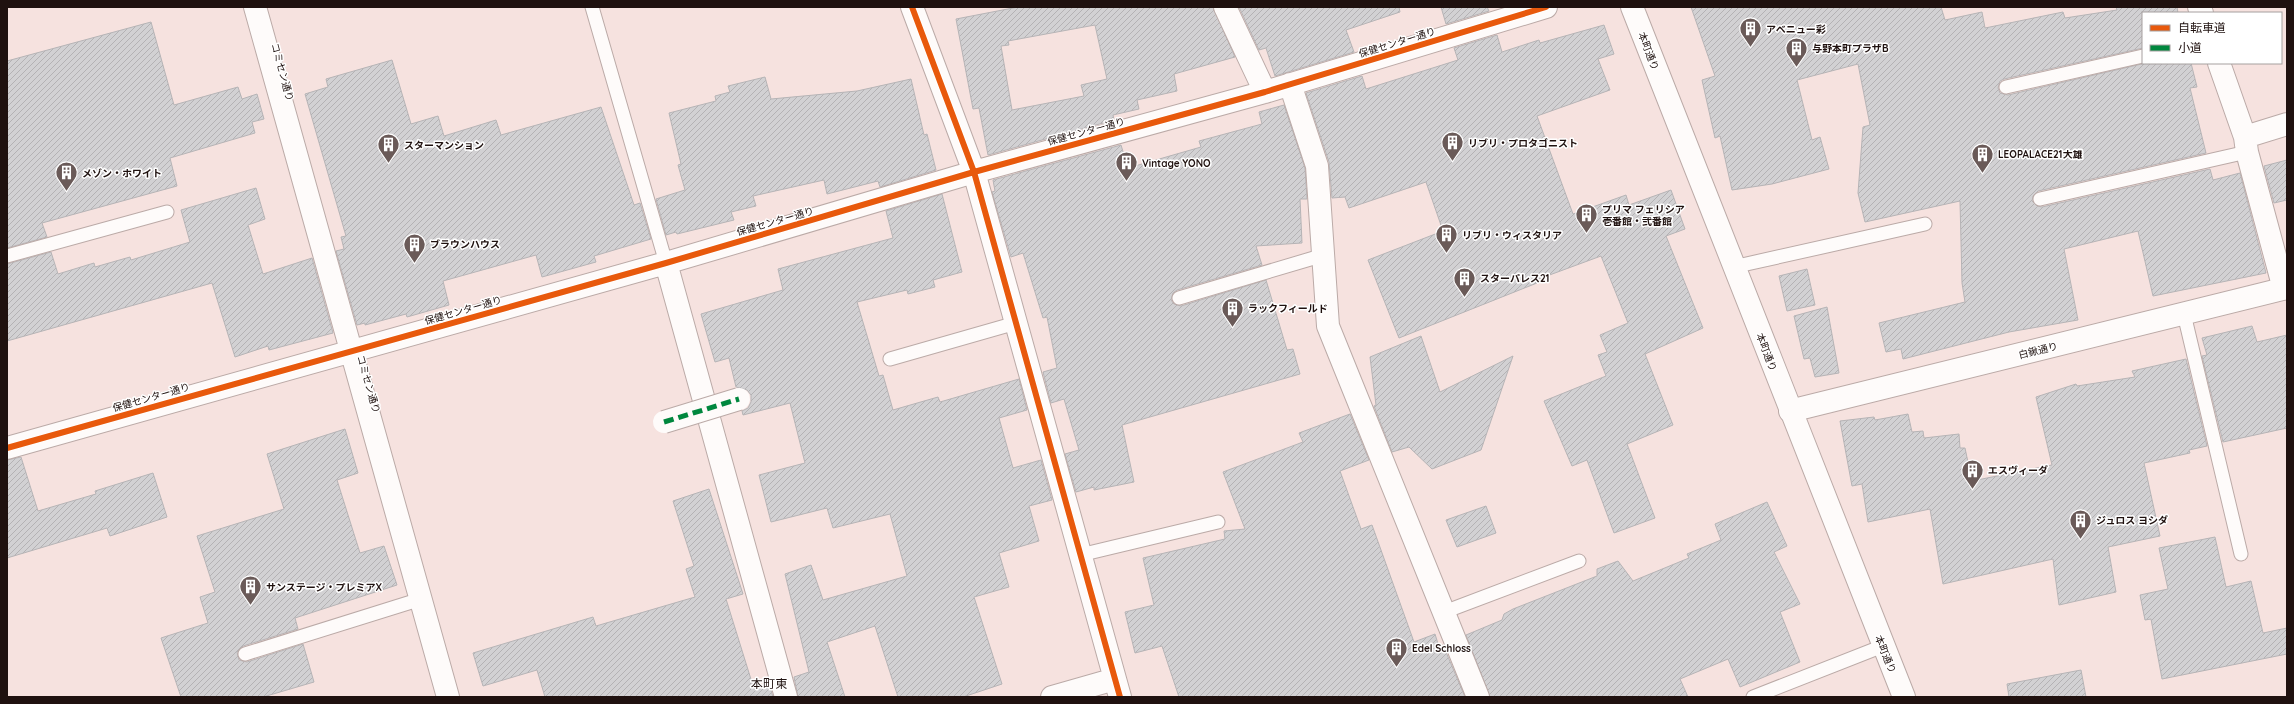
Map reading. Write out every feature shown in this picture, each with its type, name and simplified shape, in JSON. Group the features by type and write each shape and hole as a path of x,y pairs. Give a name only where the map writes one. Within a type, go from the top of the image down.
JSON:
{"street":[{"name":"コミセン通り","path":"255,7 350,352 448,697"},
{"path":"912,7 974,172 1118,688 1052,697"},
{"path":"1225,7 1265,92"},
{"name":"保健センター通り","path":"7,448 666,263 974,172 1265,92 1546,7"},
{"name":"本町通り","path":"1632,7 1733,267 1904,697"},
{"path":"2219,64 2246,145 2285,289"},
{"path":"1290,84 1317,166 1328,326 1478,697"},
{"path":"2246,145 2287,124"},
{"path":"666,263 786,697"},
{"name":"白鍬通り","path":"1790,411 2285,289"},
{"path":"664,422 739,399"}],"lane":[{"path":"592,7 666,263"},
{"path":"2006,87 2142,56"},
{"path":"2040,199 2246,145"},
{"path":"7,256 167,212"},
{"path":"1733,267 1925,224"},
{"path":"1179,298 1324,255"},
{"path":"2184,314 2241,554"},
{"path":"890,359 1016,323"},
{"path":"1080,555 1218,522"},
{"path":"1444,612 1579,561"},
{"path":"245,654 421,599"},
{"path":"1753,697 1883,646"}],"building":[{"path":"1018,7 1213,7 1235,57 1174,74 1177,91 1137,100 1139,109 1113,115 1114,120 988,155 979,108 973,109 956,19","holes":["1095,25 1107,79 1081,85 1084,96 1012,110 1001,46 1009,45 1008,41"]},
{"path":"1239,7 1399,7 1400,12 1346,30 1354,52 1275,76 1266,48 1259,50"},
{"path":"1441,7 1487,7 1489,11 1446,24"},
{"path":"1691,7 1941,7 1945,20 1982,12 1985,28 2063,12 2065,18 2117,10 2116,7 2177,7 2178,12 2142,12 2142,48 2004,79 2000,81 1998,88 2000,93 2008,95 2142,64 2191,64 2197,87 2190,88 2206,153 2038,191 2033,196 2032,201 2037,206 2042,207 2210,169 2213,180 2240,173 2266,273 2153,296 2138,231 2064,249 2078,320 2009,332 1903,359 1901,349 1886,352 1879,323 1965,302 1962,283 1960,201 1865,222 1858,193 1863,127 1870,125 1858,64 1797,80 1812,140 1820,137 1829,169 1772,184 1732,190 1720,136 1715,138 1702,80 1715,76"},
{"path":"151,22 174,105 238,87 242,99 257,94 264,119 252,122 255,133 170,158 177,186 42,223 47,237 7,248 7,61"},
{"path":"1604,25 1614,54 1598,59 1610,90 1537,116 1573,214 1626,195 1629,205 1671,190 1685,229 1666,236 1703,328 1645,354 1673,425 1627,444 1655,518 1614,533 1587,460 1572,466 1544,401 1606,376 1598,355 1607,352 1600,335 1628,323 1601,256 1536,280 1537,283 1399,338 1368,260 1443,231 1426,182 1349,208 1345,197 1332,198 1329,162 1306,93 1362,76 1366,89 1458,60 1454,48 1497,35 1502,52 1539,40 1540,43"},
{"path":"392,60 411,124 438,116 444,136 496,120 501,135 601,107 634,205 640,203 651,239 594,256 596,262 542,277 536,255 443,281 449,305 407,317 406,314 365,325 365,323 357,325 336,251 344,249 341,237 346,236 305,94 328,87 326,79"},
{"path":"765,77 771,99 857,91 911,79 924,135 927,134 936,170 880,187 878,181 827,194 824,180 753,196 756,206 731,212 734,220 677,234 676,232 666,235 656,199 685,190 678,165 681,164 669,113 716,101 715,96 730,92 728,86"},
{"path":"1284,105 1305,168 1307,199 1300,199 1302,243 1256,246 1262,265 1177,290 1173,293 1171,300 1174,304 1181,306 1266,280 1287,350 1293,349 1300,374 1122,425 1134,482 1094,490 1094,487 1076,492 1065,454 1079,450 1064,399 1051,403 1043,372 1057,368 1047,317 1043,318 1023,253 1011,257 992,192 995,191 993,180 1121,145 1128,168 1201,147 1199,141 1262,124 1259,112"},
{"path":"2287,160 2287,200 2274,203 2264,166"},
{"path":"256,188 265,219 248,225 263,274 312,258 333,333 269,350 268,346 235,357 212,283 7,341 7,264 51,252 58,274 94,263 95,267 130,257 131,260 190,242 181,210"},
{"path":"942,194 962,272 933,280 935,287 908,294 907,290 857,302 879,376 883,375 893,410 938,397 940,402 1019,379 1027,410 999,418 1013,468 1041,460 1052,500 1029,506 1039,541 999,553 1009,587 974,597 1002,684 963,697 898,697 875,626 827,642 845,697 798,697 794,677 809,672 785,574 811,565 823,600 907,576 890,514 833,528 827,508 771,522 759,475 805,463 790,403 743,415 742,411 748,408 751,402 751,395 747,390 736,387 729,358 715,362 701,314 783,290 778,269 893,238 886,211"},
{"path":"1807,269 1815,305 1787,311 1779,276"},
{"path":"1827,307 1839,373 1815,377 1810,358 1804,359 1794,316"},
{"path":"2252,326 2257,342 2287,335 2287,428 2223,442 2202,356 2207,355 2202,338"},
{"path":"1421,336 1440,392 1513,356 1481,450 1432,469 1409,447 1392,452 1374,406 1376,405 1370,357"},
{"path":"2186,359 2207,446 2189,450 2190,453 2144,463 2160,536 2108,547 2116,592 2059,605 2053,559 1943,584 1930,509 1868,522 1862,484 1852,486 1840,421 1874,417 1875,420 1908,414 1912,432 1923,431 1924,438 1959,434 1960,448 1965,448 1972,481 2052,465 2036,397 2076,384 2077,386 2135,377 2132,371"},
{"path":"1350,414 1369,460 1340,471 1361,529 1372,525 1414,642 1435,634 1439,647 1443,645 1465,697 1179,697 1162,646 1135,653 1125,612 1154,605 1143,558 1225,539 1224,531 1245,529 1223,472 1303,442 1299,433"},
{"path":"345,429 358,473 337,480 360,553 384,546 397,585 295,618 298,629 243,646 237,652 239,660 247,662 303,644 314,682 263,697 181,697 161,638 208,623 200,597 215,592 197,536 284,509 267,454"},
{"path":"21,457 38,511 96,494 95,491 153,473 167,517 110,536 107,528 7,558 7,460"},
{"path":"709,489 743,594 726,599 754,689 769,684 773,697 545,697 537,670 483,686 473,653 593,617 596,626 695,597 686,569 694,566 673,501"},
{"path":"1767,502 1787,546 1774,552 1800,604 1780,612 1800,662 1740,687 1728,659 1680,679 1688,697 1490,697 1466,635 1502,620 1504,614 1513,609 1597,576 1597,569 1618,561 1633,581 1689,558 1687,554 1721,540 1715,524"},
{"path":"1486,506 1496,533 1457,547 1446,520"},
{"path":"2215,537 2226,587 2251,581 2263,633 2287,628 2287,654 2162,679 2151,619 2145,620 2140,595 2168,589 2159,548"},
{"path":"2081,670 2086,697 2009,697 2007,684"}],"marked path":[{"path":"664,422 739,399"}],"cycle path":[{"path":"912,7 974,172 1120,697"},
{"path":"7,448 666,263 974,172 1265,92 1546,7"}],"place":[{"name":"アベニュー彩","path":"1751,48"},
{"name":"与野本町プラザB","path":"1796,68"},
{"name":"リブリ・プロタゴニスト","path":"1452,162"},
{"name":"スターマンション","path":"389,164"},
{"name":"LEOPALACE21大雄","path":"1982,174"},
{"name":"Vintage YONO","path":"1127,182"},
{"name":"メゾン・ホワイト","path":"67,192"},
{"name":"プリマ フェリシア 壱番館・弐番館","path":"1587,234"},
{"name":"リブリ・ウィスタリア","path":"1447,254"},
{"name":"ブラウンハウス","path":"415,264"},
{"name":"スターパレス21","path":"1464,298"},
{"name":"ラックフィールド","path":"1233,328"},
{"name":"エスヴィーダ","path":"1972,490"},
{"name":"ジュロス ヨシダ","path":"2081,540"},
{"name":"サンステージ・プレミアX","path":"250,606"},
{"name":"Edel Schloss","path":"1397,668"}],"district":[{"name":"本町東","path":"769,684"}]}
